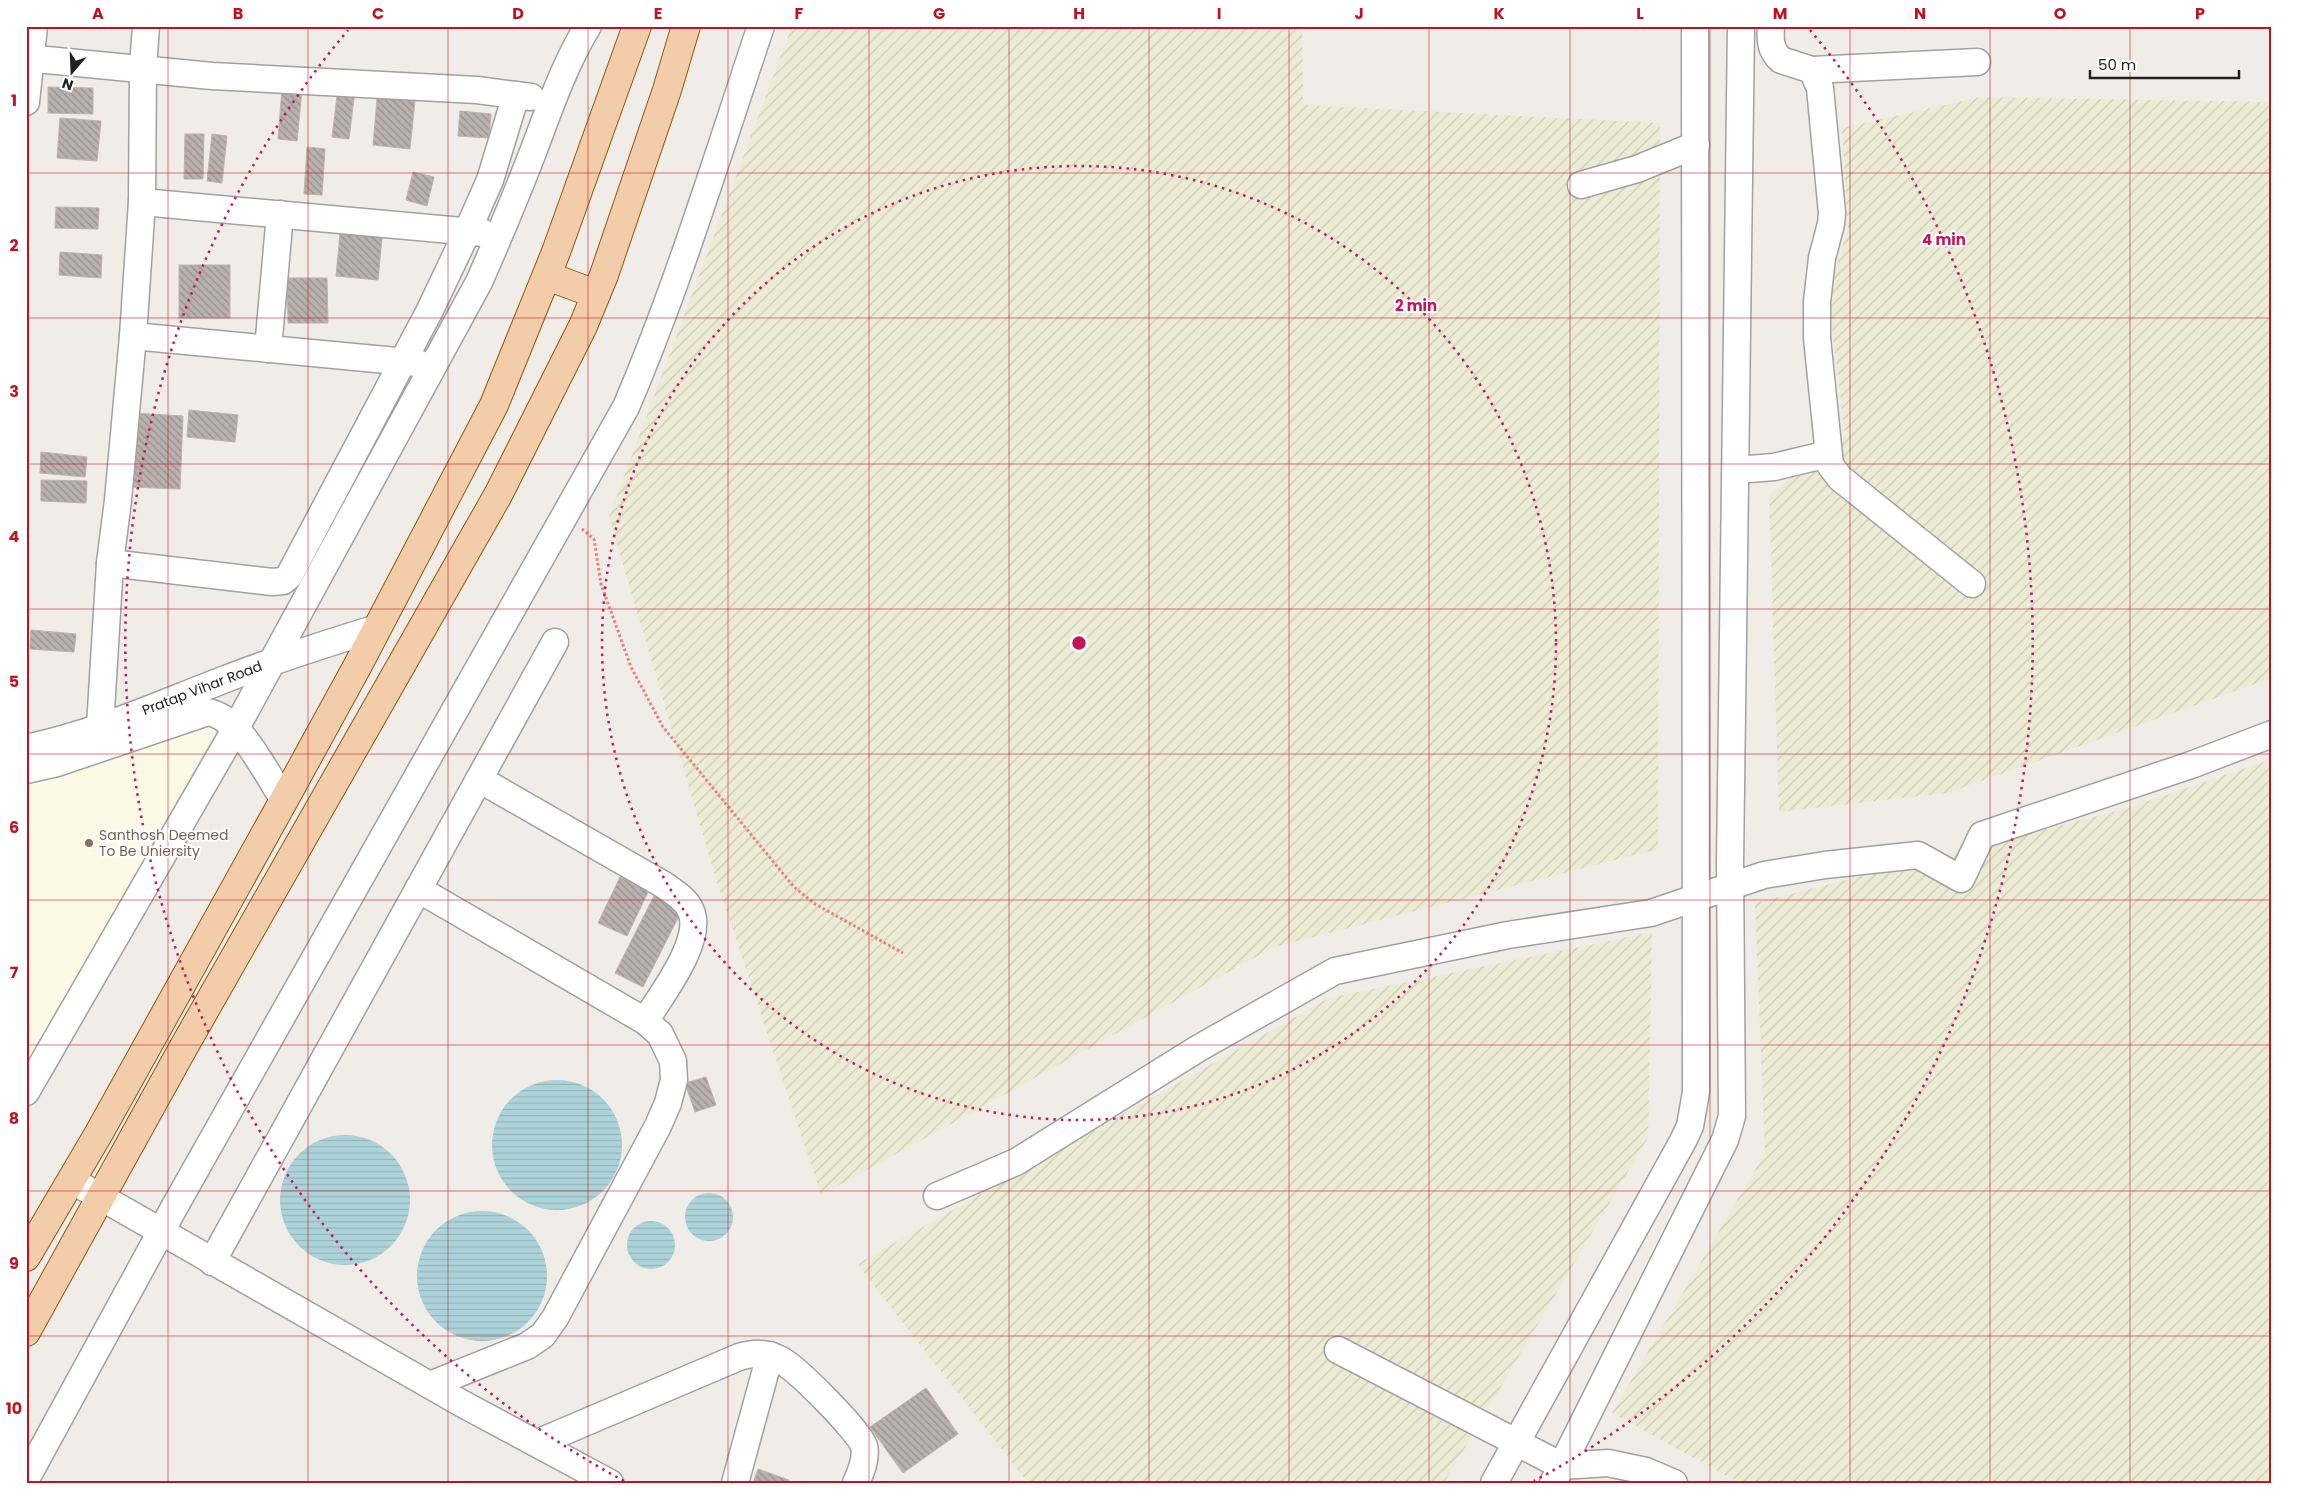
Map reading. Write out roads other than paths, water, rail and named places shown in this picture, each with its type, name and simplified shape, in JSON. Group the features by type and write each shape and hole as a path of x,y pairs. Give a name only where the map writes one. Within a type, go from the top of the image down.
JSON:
{"main road":[{"path":"26,1257 284,800 494,405 547,276 637,26"},
{"path":"26,1332 498,495 596,294 664,99 686,26"},
{"path":"547,276 596,294"}],"street":[{"path":"26,102 29,58 34,26"},
{"path":"100,727 110,564 118,500 133,336 142,202 143,68 146,26"},
{"path":"303,579 435,364 479,282 500,236 553,99 579,40 588,26"},
{"path":"26,1479 160,1233 626,406 657,334 760,26"},
{"path":"1494,1483 1690,1126 1696,1092 1695,26"},
{"path":"1558,1474 1725,1140 1732,1116 1731,865 1741,26"},
{"path":"1771,26 1771,45 1780,60 1812,70 1977,62"},
{"path":"29,58 212,76 477,90 553,99"},
{"path":"1812,70 1820,88 1832,213 1820,267 1816,302 1817,338 1830,466 1840,478 1972,584"},
{"path":"26,1092 236,728 271,661 303,579 402,362 429,312 490,180 516,94"},
{"path":"1581,185 1637,169 1696,145"},
{"path":"142,202 468,230 500,236"},
{"path":"268,349 280,214"},
{"path":"1696,234 1738,235"},
{"path":"133,336 435,364"},
{"path":"1736,470 1774,467 1828,454"},
{"path":"110,564 272,582 303,579"},
{"name":"Pratap Vihar Road","path":"26,748 59,741 100,727 271,661 377,628"},
{"path":"212,1262 555,642"},
{"name":"Pratap Vihar Road","path":"26,770 57,763 202,714 216,714 236,728 284,800"},
{"path":"1731,865 1764,875 1825,864 1918,855 1962,880 1982,835 2191,765 2272,734"},
{"path":"479,779 664,885 691,909 693,921 688,948 645,1021"},
{"path":"937,1196 1016,1162 1199,1048 1335,971 1508,935 1650,914 1696,898 1731,865"},
{"path":"418,889 645,1021 660,1034 673,1061 674,1080 668,1103 658,1126 555,1318 543,1335 527,1346 430,1385"},
{"path":"71,1180 160,1233 469,1407 610,1483"},
{"path":"1338,1350 1515,1444 1558,1474"},
{"path":"537,1443 739,1357 759,1353 770,1355 790,1366 857,1434 865,1453 856,1483"},
{"path":"735,1483 770,1355"},
{"path":"1558,1474 1596,1463 1646,1471 1674,1483"}],"water":[{"path":"557,1080 582,1085 603,1099 617,1120 622,1145 617,1170 603,1191 582,1205 557,1210 532,1205 511,1191 497,1170 492,1145 497,1120 511,1099 532,1085"},
{"path":"345,1135 370,1140 391,1154 405,1175 410,1200 405,1225 391,1246 370,1260 345,1265 320,1260 299,1246 285,1225 280,1200 285,1175 299,1154 320,1140"},
{"path":"704,1193 714,1193 726,1200 733,1212 733,1222 726,1234 714,1241 704,1241 696,1237 689,1230 685,1222 685,1212 689,1204 696,1197"},
{"path":"482,1211 507,1216 528,1230 542,1251 547,1276 542,1301 528,1322 507,1336 482,1341 457,1336 436,1322 422,1301 417,1276 422,1251 436,1230 457,1216"},
{"path":"651,1221 660,1223 668,1228 673,1236 675,1245 673,1254 668,1262 660,1267 651,1269 642,1267 634,1262 629,1254 627,1245 629,1236 634,1228 642,1223"}],"place":[{"name":"Santhosh Deemed To Be Uniersity","path":"89,843"}]}
